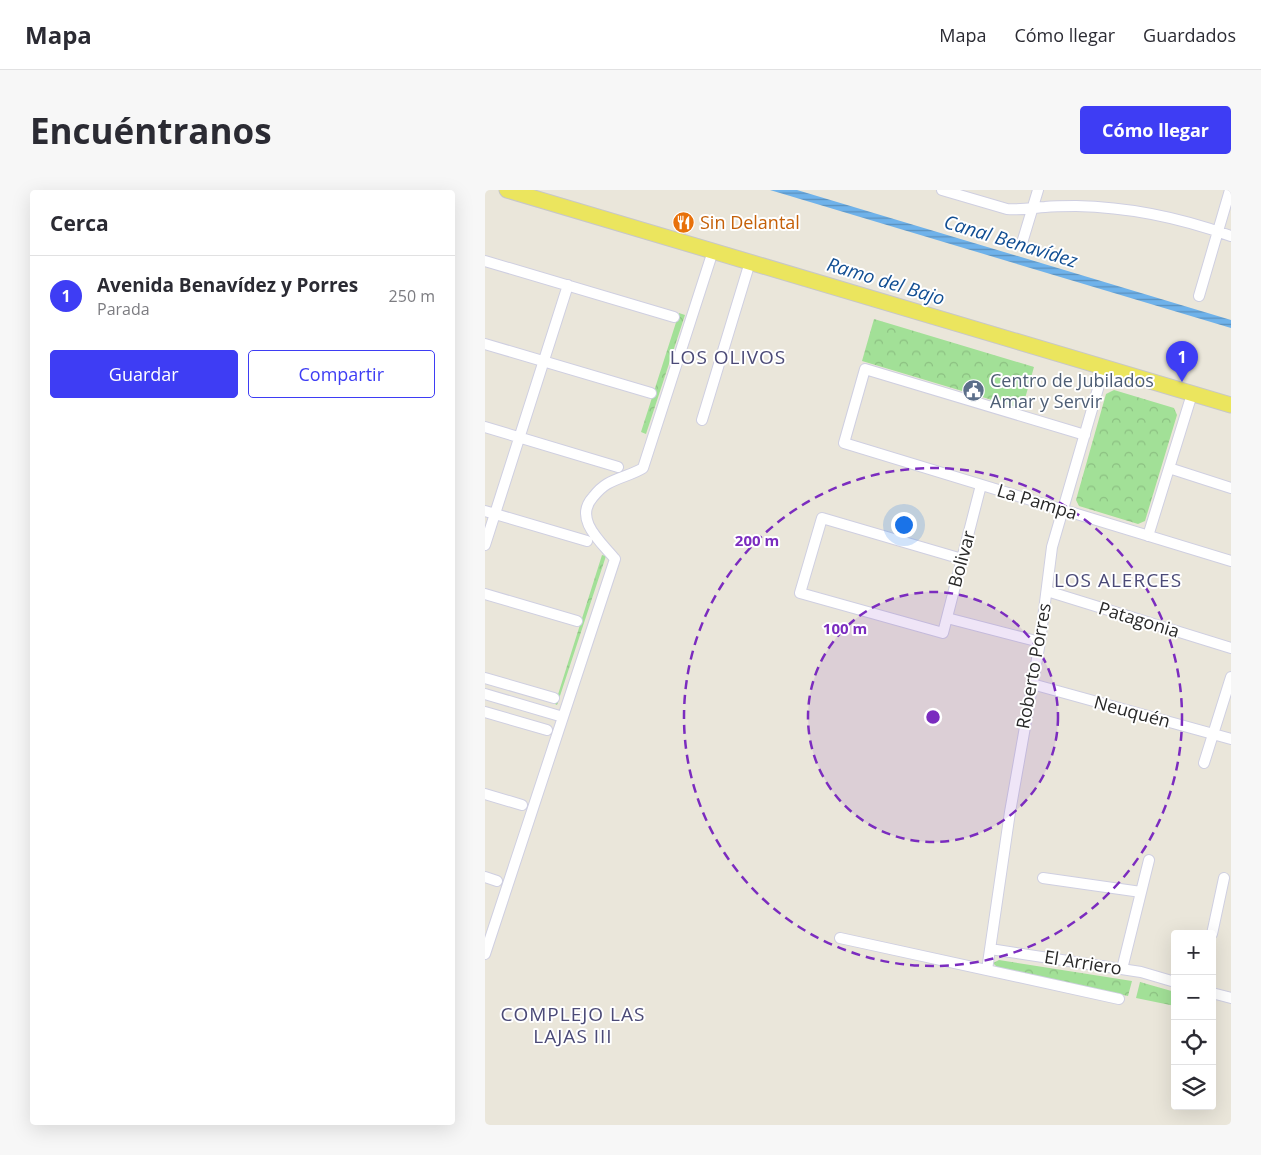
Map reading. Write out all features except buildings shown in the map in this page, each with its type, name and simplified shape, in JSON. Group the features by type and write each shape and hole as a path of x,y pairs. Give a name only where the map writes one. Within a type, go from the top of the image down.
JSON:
{"main road":[{"path":"507,190 1231,405"}],"street":[{"path":"942,190 1007,209 1023,210 1075,206 1130,210 1164,216 1231,236"},
{"path":"1022,243 1038,190"},
{"path":"1199,296 1230,190"},
{"path":"485,954 615,558 587,524 585,514 587,505 607,484 643,468 713,251"},
{"path":"485,261 675,317"},
{"path":"702,420 750,262"},
{"path":"485,545 490,512 519,438 568,286"},
{"path":"485,344 651,393"},
{"name":"Roberto Porres","path":"987,970 1011,802 1040,642 1052,547 1104,368"},
{"name":"La Pampa","path":"1085,435 865,369 844,443 1231,561"},
{"path":"1148,536 1192,394"},
{"path":"485,427 618,467"},
{"path":"1169,468 1231,488"},
{"name":"Bolivar","path":"962,559 822,518 800,593 943,633 947,618 981,485"},
{"path":"490,512 587,541"},
{"name":"Patagonia","path":"1047,591 1231,648"},
{"path":"485,594 577,621"},
{"path":"947,618 1040,642"},
{"path":"1204,762 1231,677"},
{"path":"485,678 554,698"},
{"name":"Neuquén","path":"1032,684 1231,739"},
{"path":"485,694 563,717"},
{"path":"485,712 547,730"},
{"path":"485,794 522,805"},
{"path":"1122,969 1149,860"},
{"path":"485,877 497,881"},
{"path":"1043,878 1141,892"},
{"path":"1213,930 1224,878"},
{"path":"840,938 1119,999"},
{"name":"El Arriero","path":"990,949 1141,972 1171,981"},
{"path":"1216,994 1231,998"}],"green space":[{"path":"679,313 685,315 646,434 641,432"},
{"path":"874,319 1034,367 1022,409 862,361"},
{"path":"1114,390 1174,408 1177,415 1145,521 1138,524 1079,506 1076,500 1106,394"},
{"path":"602,555 606,556 557,705 555,704"},
{"path":"999,960 1132,981 1128,996 999,969 993,963"},
{"path":"1140,982 1171,991 1171,1005 1136,998"}],"water":[{"path":"770,190 797,190 1231,320 1231,328"}],"place":[{"name":"Sin Delantal","path":"684,223"},
{"name":"Avenida Benavídez y Porres","path":"1182,382"},
{"name":"Centro de Jubilados Amar y Servir","path":"974,391"}],"district":[{"name":"LOS OLIVOS","path":"728,357"},
{"name":"LOS ALERCES","path":"1118,580"},
{"name":"COMPLEJO LAS LAJAS III","path":"573,1025"}],"water label":[{"name":"Canal Benavídez","path":"1011,241"},
{"name":"Ramo del Bajo","path":"886,281"}]}
